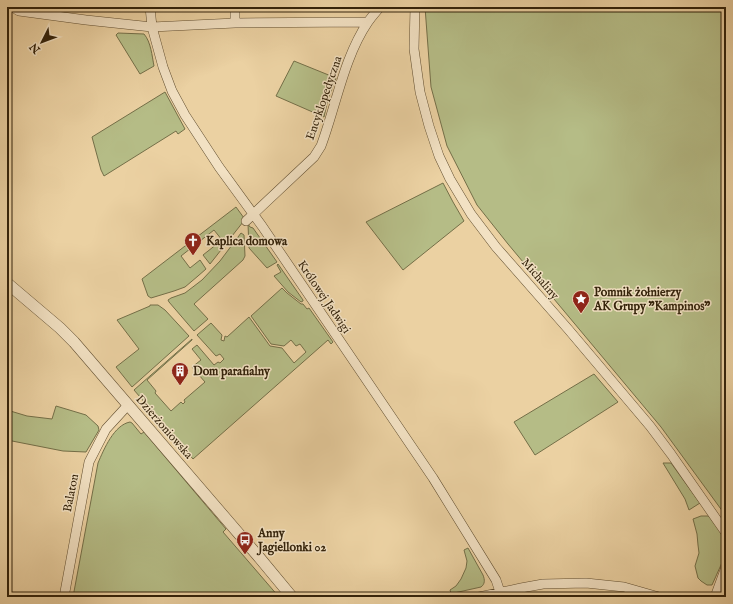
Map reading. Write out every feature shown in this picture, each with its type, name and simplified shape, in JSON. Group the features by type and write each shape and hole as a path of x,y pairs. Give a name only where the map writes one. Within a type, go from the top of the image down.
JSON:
{"street":[{"path":"12,7 19,11 152,27 236,23 368,22"},
{"name":"Królowej Jadwigi","path":"150,7 152,27 163,67 172,91 185,115 219,167 253,214 433,478 496,580 500,592"},
{"path":"236,7 236,23"},
{"name":"Encyklopedyczna","path":"246,221 314,157 321,146 328,129 345,70 355,45 368,22 380,7"},
{"name":"Michaliny","path":"415,7 414,49 420,92 439,156 450,179 471,214 496,247 650,426 726,532"},
{"name":"Dzierżoniowska","path":"7,283 60,328 74,342 292,597"},
{"name":"Balaton","path":"64,597 89,462 106,429 128,405"},
{"path":"715,597 726,568"},
{"path":"479,597 543,584 586,583 624,587 659,597"},
{"path":"521,588 524,597"}],"green space":[{"path":"425,7 726,7 726,516 661,427 477,205 447,146 431,87"},
{"path":"118,33 144,34 150,45 154,66 140,74 116,35"},
{"path":"294,61 336,78 328,99 324,117 276,96"},
{"path":"165,92 185,129 178,134 176,131 104,176 92,137"},
{"path":"443,183 464,221 403,270 366,222"},
{"path":"236,207 244,218 243,222 210,264 203,255 222,240 214,230 181,256 190,268 200,260 206,269 185,287 151,298 148,296 142,279"},
{"path":"248,224 253,228 277,262 267,268 249,248"},
{"path":"241,233 244,235 245,256 243,260 194,304 208,319 194,331 168,300 185,293 202,280 220,261"},
{"path":"278,264 303,301 301,302 288,292 274,276 281,272 277,265"},
{"path":"282,288 301,304 303,304 307,309 309,308 333,342 331,344 328,340 193,459 134,390 192,339 147,380 156,391 155,393 171,411 181,402 183,404 185,402 184,400 205,382 192,367 201,360 192,349 197,345 214,365 218,362 220,363 224,359 220,354 216,356 197,335 211,323 222,335 221,340 224,341 225,336 227,337 249,317 270,346 282,348 294,363 306,352 300,344 296,346 291,340 284,346 271,344 251,316"},
{"path":"150,305 158,305 165,310 189,336 132,387 116,367 139,349 117,320"},
{"path":"594,374 618,402 535,455 514,422"},
{"path":"56,406 86,415 98,426 99,430 86,452 63,451 7,440 7,410 27,416 52,419"},
{"path":"130,422 141,434 144,432 226,529 223,532 279,597 73,597 98,463 110,438 124,424"},
{"path":"663,463 671,463 700,503 689,510 685,499"},
{"path":"701,516 709,516 716,525 724,539 726,550 725,556 712,585 707,585 698,578 695,566 699,553 697,534 693,519"},
{"path":"468,548 483,575 484,583 481,587 451,593 450,590 456,586 466,568 467,561 464,550"}],"place":[{"name":"Kaplica domowa","path":"193,256"},
{"name":"Pomnik żołnierzy AK Grupy \"Kampinos\"","path":"581,314"},
{"name":"Dom parafialny","path":"180,386"},
{"name":"Anny Jagiellonki 02","path":"245,555"}]}
